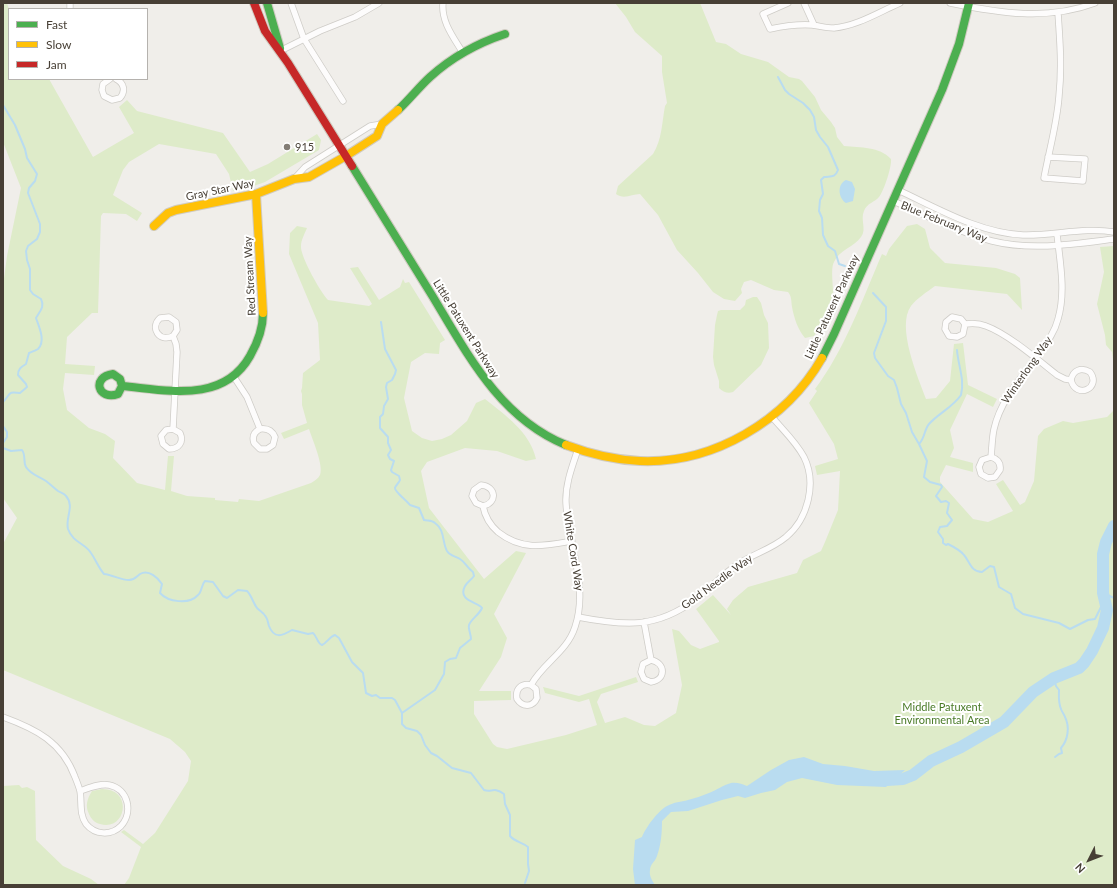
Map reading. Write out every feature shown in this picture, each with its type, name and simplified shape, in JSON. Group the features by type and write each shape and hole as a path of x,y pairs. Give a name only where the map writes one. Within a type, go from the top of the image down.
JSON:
{"street":[{"name":"Little Patuxent Parkway","path":"254,3 265,31 280,51 340,145 461,345 490,388 503,402 527,423 548,436 594,455 627,460 663,460 678,458 722,446 753,430 772,417 788,402 813,372 824,354 898,190 952,64 965,24 969,5"},
{"name":"Little Patuxent Parkway","path":"267,3 280,51"},
{"path":"291,3 304,39 343,101"},
{"path":"280,51 320,31 355,17 371,5 379,3"},
{"path":"443,3 442,10 444,19 463,53"},
{"path":"788,3 763,14 770,29 797,24 832,28 850,25 900,3"},
{"path":"804,3 814,25"},
{"path":"950,3 1028,15 1058,13 1095,3"},
{"path":"1048,157 1085,159 1083,181 1044,178 1048,157 1057,115 1061,72 1058,13"},
{"name":"Gray Star Way","path":"154,226 168,213 176,210 256,194 294,179 309,177 377,136 382,124 437,71 463,53 490,39 505,34"},
{"path":"99,80 103,84"},
{"path":"109,80 103,84 102,90 104,96 109,100 117,99 122,95 123,89 121,82 118,80"},
{"name":"Gray Star Way","path":"294,179 305,167 370,126 382,124"},
{"name":"Blue February Way","path":"898,190 986,228 1020,235 1057,234 1094,230 1114,232"},
{"name":"Red Stream Way","path":"122,386 198,391 210,388 234,377 254,352 260,336 263,308 256,194"},
{"name":"Blue February Way","path":"893,201 968,233 993,241 1018,245 1058,246 1114,239"},
{"name":"Winterlong Way","path":"991,457 993,430 1001,408 1007,397 1054,332 1060,310 1062,285 1057,234"},
{"path":"169,317 176,322 177,330 173,336 165,338 158,334 155,328 160,318 169,317"},
{"path":"965,324 978,324 990,328 1007,338 1057,375 1071,380"},
{"path":"173,336 177,352 173,428"},
{"path":"234,377 247,397 260,429"},
{"name":"Gold Needle Way","path":"578,617 615,623 657,620 696,599 738,564 786,538 802,516 808,498 810,476 804,458 799,450 772,417"},
{"name":"White Cord Way","path":"531,685 539,673 560,653 566,645 575,628 578,617 580,580 567,515 566,501 569,476 578,449"},
{"path":"483,506 486,518 491,525 506,538 514,542 524,545 547,546 572,541"},
{"path":"644,622 651,660"},
{"path":"3,717 36,730 55,745 68,762 73,772 80,791 81,814 92,829 97,832 109,833 117,829 124,822 128,814 128,803 126,797 118,789 110,785 105,785 80,791"}],"green space":[{"name":"Middle Patuxent Environmental Area","path":"3,3 7,3 9,8 8,80 50,80 93,157 134,133 119,107 127,100 137,111 223,133 250,172 268,164 317,134 321,140 319,150 265,182 233,191 229,174 216,154 159,144 129,162 123,170 113,195 142,213 137,221 126,214 103,213 101,216 98,313 92,313 67,337 65,364 95,366 94,375 65,373 63,389 67,410 89,428 105,434 115,441 113,458 137,483 165,490 168,456 174,456 171,491 187,496 215,498 215,500 238,502 239,499 259,501 311,483 316,480 321,471 317,452 309,429 284,439 281,433 307,423 302,405 301,391 303,373 320,360 318,323 289,254 290,233 297,226 307,228 301,246 304,258 328,300 369,306 372,304 350,268 358,267 379,300 400,287 403,279 405,283 409,282 445,340 440,343 439,354 425,353 411,362 404,398 412,431 422,438 432,441 442,439 451,435 467,421 476,403 485,399 501,411 522,432 533,449 536,459 526,461 497,451 465,448 427,462 421,471 429,508 484,579 516,551 526,553 494,614 507,638 501,657 479,691 511,691 511,700 474,701 474,714 493,744 497,747 507,749 566,735 597,725 589,699 579,702 545,693 543,687 579,696 636,677 638,682 601,694 597,702 605,723 625,717 644,725 655,726 676,713 682,685 672,629 679,631 691,645 700,649 719,642 696,609 713,595 731,615 727,609 733,600 748,587 797,573 803,560 821,551 838,510 840,471 817,475 815,466 838,459 834,444 809,403 817,391 815,389 844,341 882,254 886,256 889,249 907,226 917,224 925,229 930,248 945,263 996,268 1015,274 1020,278 1022,310 1007,294 935,286 911,306 907,315 907,339 926,399 936,398 950,381 954,344 963,343 968,385 997,399 993,407 967,394 950,430 954,448 950,457 973,463 973,472 946,465 940,477 940,482 973,519 988,522 1013,511 996,484 1003,480 1020,505 1025,502 1034,481 1038,436 1044,429 1063,421 1073,423 1107,417 1114,410 1114,885 124,885 129,878 141,847 121,832 124,830 143,844 155,833 188,781 191,761 185,752 170,739 3,670 3,544 17,518 3,498 3,286 7,256 21,188 3,142"},
{"path":"615,3 700,3 716,42 726,44 741,54 768,62 789,77 802,81 815,97 821,110 835,128 837,137 844,146 875,150 891,159 889,173 881,194 867,206 864,211 863,234 858,240 839,254 834,262 832,269 832,303 814,336 805,338 800,331 795,320 791,297 788,292 774,290 751,280 744,282 741,289 742,293 735,301 724,299 713,292 677,250 658,215 640,194 622,197 616,194 618,186 653,154 656,149 660,137 665,106 667,103 662,72 662,56 635,32"},
{"path":"1114,246 1114,369 1112,352 1106,345 1097,304 1104,272 1100,247"},
{"path":"757,297 761,303 768,323 769,348 761,365 733,392 729,393 722,391 719,388 719,381 713,357 715,325 718,311 740,310 745,305 746,300"},
{"path":"19,785 22,788 27,787 35,791 36,840 63,866 91,879 99,885 3,885 3,786"},
{"path":"102,789 112,791 119,796 122,802 123,810 120,816 116,822 109,825 95,822 90,816 87,808 88,800 92,791"}],"water":[{"path":"846,180 852,182 855,189 853,201 846,203 841,198 840,188"},
{"path":"804,757 823,764 874,771 905,770 886,787 837,785 802,778 787,782 775,790 745,798 738,796 688,811 671,812 662,821 659,848 656,858 650,868 650,876 655,885 635,885 633,869 635,840 642,837 646,829 664,808 672,804 704,795 731,783 747,786 789,760"}],"waterway":[{"path":"778,77 785,90 810,110 814,117 816,130 828,147 838,170 834,175 824,177 821,180 823,194 820,200 819,211 822,218 823,235 828,246 835,251 839,264 845,266"},
{"path":"3,105 15,125 27,158 37,174 35,181 29,188 28,193 40,224 40,232 37,239 28,246 26,251 30,269 30,290 41,299 42,302 42,309 36,318 42,338 40,346 38,349 29,353 26,364 20,368 18,373 27,387 20,393 11,393 3,402"},
{"path":"873,293 886,307 886,321 874,353 875,358 888,376 894,380 901,404 906,413 912,432 927,461 924,477 930,482 941,485 942,487 936,496 941,502 946,501 949,503 947,513 952,520 947,526 940,527 938,532 943,539 943,543 955,547 978,572 982,572 990,566 994,567 999,587 1011,594 1015,608 1023,614 1059,623 1070,629 1088,620 1095,619 1104,601"},
{"path":"381,322 385,349 396,370 392,380 387,383 386,387 388,399 384,406 383,414 380,417 380,428 388,437 388,443 391,450 388,455 390,459 394,461 391,470 399,476 400,480 395,489 410,505 419,508 424,520 433,521 438,526 442,533 445,548 448,553 462,560 473,572 474,576 467,583 463,591 466,598 482,608 469,625 471,639 460,648 456,658 445,662 444,674 435,690 402,713"},
{"path":"919,444 929,424 954,403 961,395 962,378 957,350"},
{"path":"3,426 7,432 7,437 3,443"},
{"path":"3,448 11,451 22,450 25,465 28,470 65,495 70,504 67,525 70,534 86,547 104,574 131,580 140,574 150,573 162,584 160,593 168,599 179,601 194,598 199,594 205,581 213,582 223,596 227,598 238,590 247,591 254,604 267,619 271,630 276,635 282,635 292,630 308,634 313,633 322,645 335,635 339,638 352,662 363,673 366,693 372,696 376,695 380,698 392,698 395,700 402,713 402,724 406,728 417,731 421,735 425,745 431,753 452,768 471,773 484,790 497,790 504,794 505,804 510,815 510,836 514,840 528,847 529,871 525,883"},
{"path":"879,778 887,780 903,779 913,775 931,761 961,747 1004,722 1033,692 1054,678 1079,668 1084,663 1092,651 1103,628 1107,610 1103,593 1103,554 1106,542 1114,526"},
{"path":"1103,593 1114,598"},
{"path":"1054,678 1056,686 1059,690 1059,704 1067,721 1068,729 1068,733 1061,748 1062,753 1055,757"}],"traffic: fast":[{"path":"267,3 280,48"},
{"path":"822,358 942,90 959,44 969,3"},
{"path":"398,110 438,70 456,57 485,42 505,34"},
{"path":"352,166 459,341 488,383 504,402 522,419 543,433 566,445"},
{"path":"122,386 118,394 111,395 102,392 100,383 106,376 113,374 120,379 122,386 157,390 193,390 210,388 225,382 239,371 250,356 260,335 263,313"}],"traffic: slow":[{"path":"154,226 168,213 176,210 256,194 294,179 309,177 377,136 382,124 398,110"},
{"path":"256,194 263,313"},
{"path":"566,445 602,456 640,461 667,460 694,455 720,446 745,434 768,419 789,401 807,381 822,358"}],"traffic: jam":[{"path":"254,3 265,31 288,63 352,166"}],"place":[{"name":"915","path":"287,147"}]}
